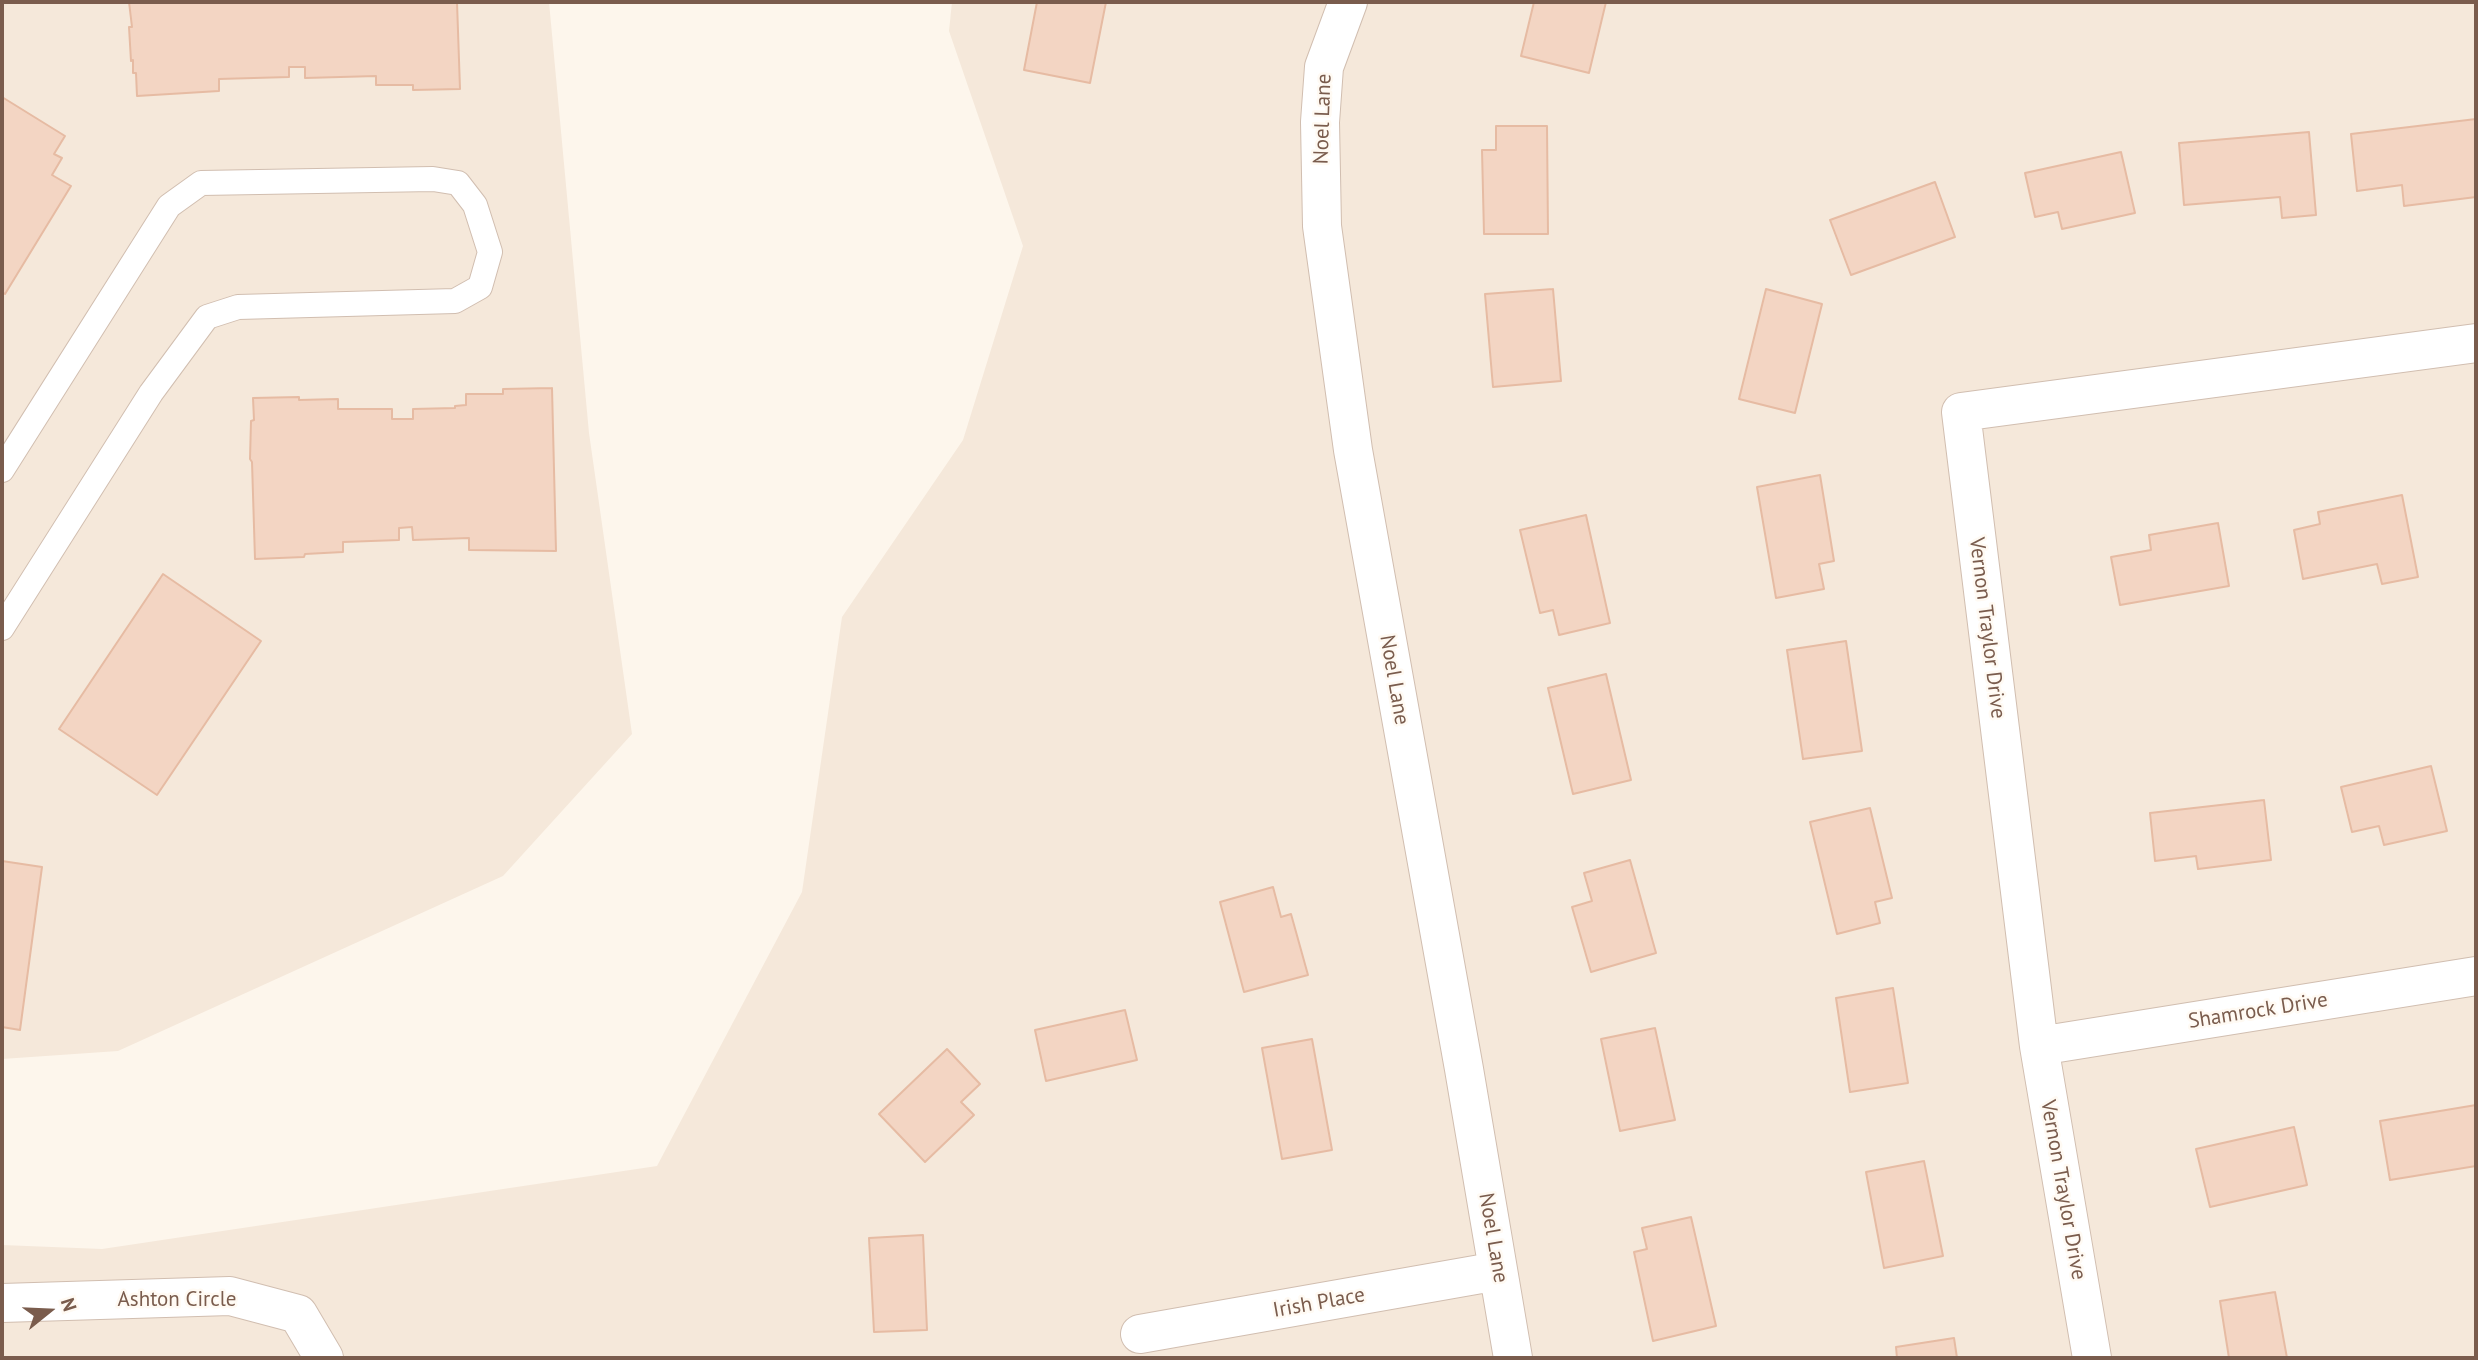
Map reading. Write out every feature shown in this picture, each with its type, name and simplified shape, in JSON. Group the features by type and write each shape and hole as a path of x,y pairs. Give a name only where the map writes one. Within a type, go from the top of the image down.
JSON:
{"street":[{"name":"Noel Lane","path":"1348,2 1324,67 1320,121 1322,226 1353,450 1513,1358"},
{"name":"Vernon Traylor Drive","path":"2092,1358 2039,1046 1961,412 2476,343"},
{"name":"Shamrock Drive","path":"2039,1046 2476,976"},
{"name":"Irish Place","path":"1140,1334 1498,1271"},
{"name":"Ashton Circle","path":"2,1303 230,1296 298,1314 324,1358"}],"lane":[{"path":"2,470 169,206 201,183 433,179 458,183 475,205 490,252 480,287 455,301 239,307 207,317 151,393 2,628"}],"shaded area":[{"path":"2,2 549,2 589,433 632,734 503,876 118,1051 2,1059"},
{"path":"952,2 2476,2 2476,1358 2,1358 2,1245 102,1249 657,1166 802,892 842,617 963,440 1023,246 949,31"}],"building":[{"path":"129,2 457,2 460,89 413,90 413,85 376,85 376,76 305,78 305,67 289,67 289,77 219,79 219,91 137,96 136,73 133,73 133,60 131,61 129,27 132,27"},
{"path":"1037,2 1106,2 1090,83 1024,70"},
{"path":"1534,2 1606,2 1589,73 1521,56"},
{"path":"2,97 65,136 54,154 62,158 52,175 71,186 5,294 2,292"},
{"path":"2476,119 2476,197 2404,206 2402,185 2357,191 2351,134"},
{"path":"1496,126 1547,126 1548,234 1484,234 1482,150 1496,150"},
{"path":"2309,132 2316,215 2282,218 2280,197 2184,205 2179,143"},
{"path":"2121,152 2135,213 2062,229 2058,212 2035,217 2025,173"},
{"path":"1935,182 1955,237 1851,275 1830,220"},
{"path":"1553,289 1561,381 1493,387 1485,294"},
{"path":"1766,289 1822,304 1795,413 1739,399"},
{"path":"552,388 556,551 469,550 469,538 413,540 412,527 399,528 399,540 343,542 343,552 255,559 250,459 253,398 338,399 338,409 392,409 392,419 413,419 413,409 455,408 466,405 466,394 503,394 503,389"},
{"path":"1820,475 1834,561 1819,564 1824,589 1776,598 1757,487"},
{"path":"2402,495 2418,577 2382,584 2377,564 2303,579 2294,530 2320,524 2318,512"},
{"path":"1586,515 1610,623 1559,635 1553,610 1540,613 1520,530"},
{"path":"2218,523 2229,586 2120,605 2111,557 2151,550 2149,535"},
{"path":"163,574 261,641 157,795 59,729"},
{"path":"1846,641 1862,751 1803,759 1787,650"},
{"path":"1606,674 1631,780 1573,794 1548,688"},
{"path":"2431,766 2447,831 2384,845 2379,826 2352,832 2341,787"},
{"path":"2264,800 2271,860 2198,869 2196,856 2155,861 2150,813"},
{"path":"1870,808 1892,898 1875,902 1880,923 1837,934 1810,822"},
{"path":"1630,860 1656,953 1591,972 1572,907 1592,901 1584,873"},
{"path":"2,861 42,867 20,1030 2,1027"},
{"path":"1273,887 1281,917 1291,914 1308,975 1244,992 1220,902"},
{"path":"1893,988 1908,1083 1850,1092 1836,998"},
{"path":"1125,1010 1137,1060 1046,1081 1035,1030"},
{"path":"1655,1028 1675,1120 1620,1131 1601,1039"},
{"path":"1312,1039 1332,1150 1282,1159 1262,1048"},
{"path":"947,1049 980,1084 961,1102 974,1115 925,1162 879,1114"},
{"path":"2476,1105 2476,1166 2390,1180 2380,1121"},
{"path":"2294,1127 2307,1185 2210,1207 2196,1149"},
{"path":"1924,1161 1943,1256 1884,1268 1866,1172"},
{"path":"1691,1217 1716,1326 1653,1341 1634,1252 1647,1249 1642,1228"},
{"path":"923,1235 927,1330 874,1332 869,1238"},
{"path":"2275,1292 2287,1358 2229,1358 2220,1301"},
{"path":"1954,1338 1957,1358 1897,1358 1896,1347"}]}
